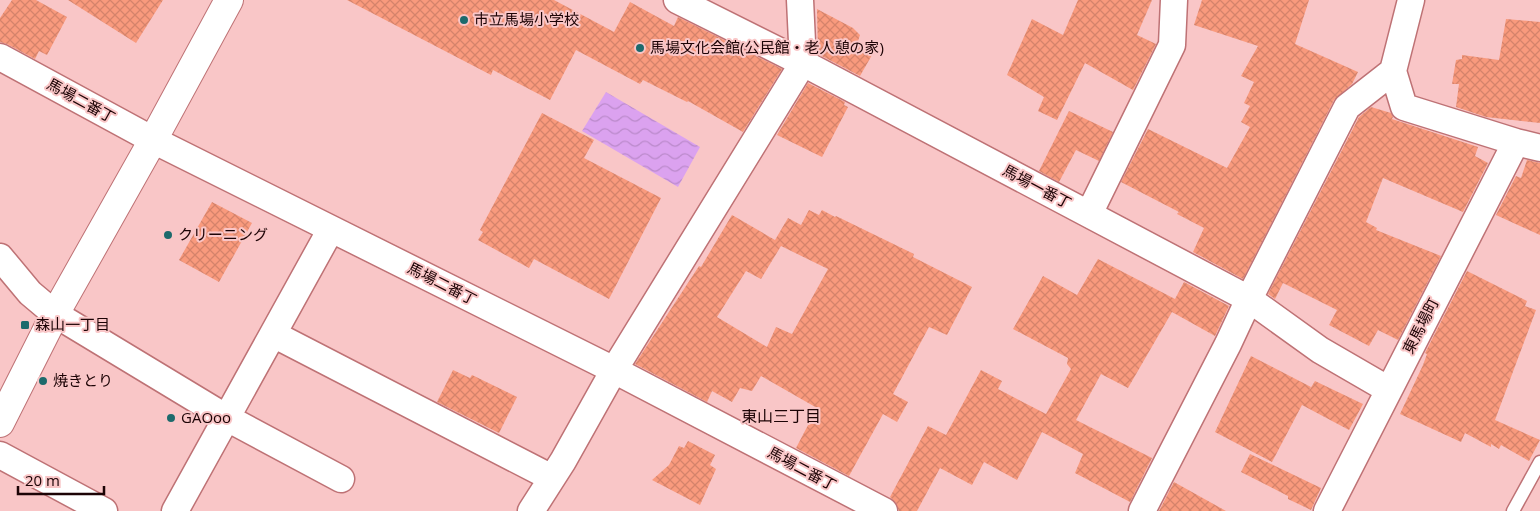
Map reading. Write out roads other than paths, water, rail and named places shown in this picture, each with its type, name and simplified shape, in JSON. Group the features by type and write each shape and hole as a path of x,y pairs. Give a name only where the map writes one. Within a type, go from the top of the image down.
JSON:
{"street":[{"path":"0,423 55,314 153,140 228,0"},
{"name":"馬場一番丁","path":"677,0 803,63 1249,299 1320,350 1389,390"},
{"path":"531,511 614,370 803,63 800,0"},
{"path":"1089,214 1172,45 1174,0"},
{"path":"1411,0 1393,71 1404,107 1528,145"},
{"name":"馬場二番丁","path":"0,57 153,140 614,370 884,511"},
{"path":"1142,511 1347,107 1393,71"},
{"name":"東馬場町","path":"1327,511 1389,390 1528,145"},
{"path":"175,511 331,229"},
{"path":"0,257 30,293 55,314 226,418 341,479"},
{"path":"273,334 552,478"},
{"path":"0,455 104,511"}],"lane":[{"path":"1513,511 1540,462"}],"water":[{"path":"606,92 700,147 678,187 582,131"}],"place":[{"name":"市立馬場小学校","path":"464,20"},
{"name":"馬場文化会館(公民館・老人憩の家)","path":"640,48"},
{"name":"クリーニング","path":"168,235"},
{"name":"森山一丁目","path":"25,325"},
{"name":"焼きとり","path":"43,381"},
{"name":"GAOoo","path":"171,418"}],"district":[{"name":"東山三丁目","path":"781,416"}]}
